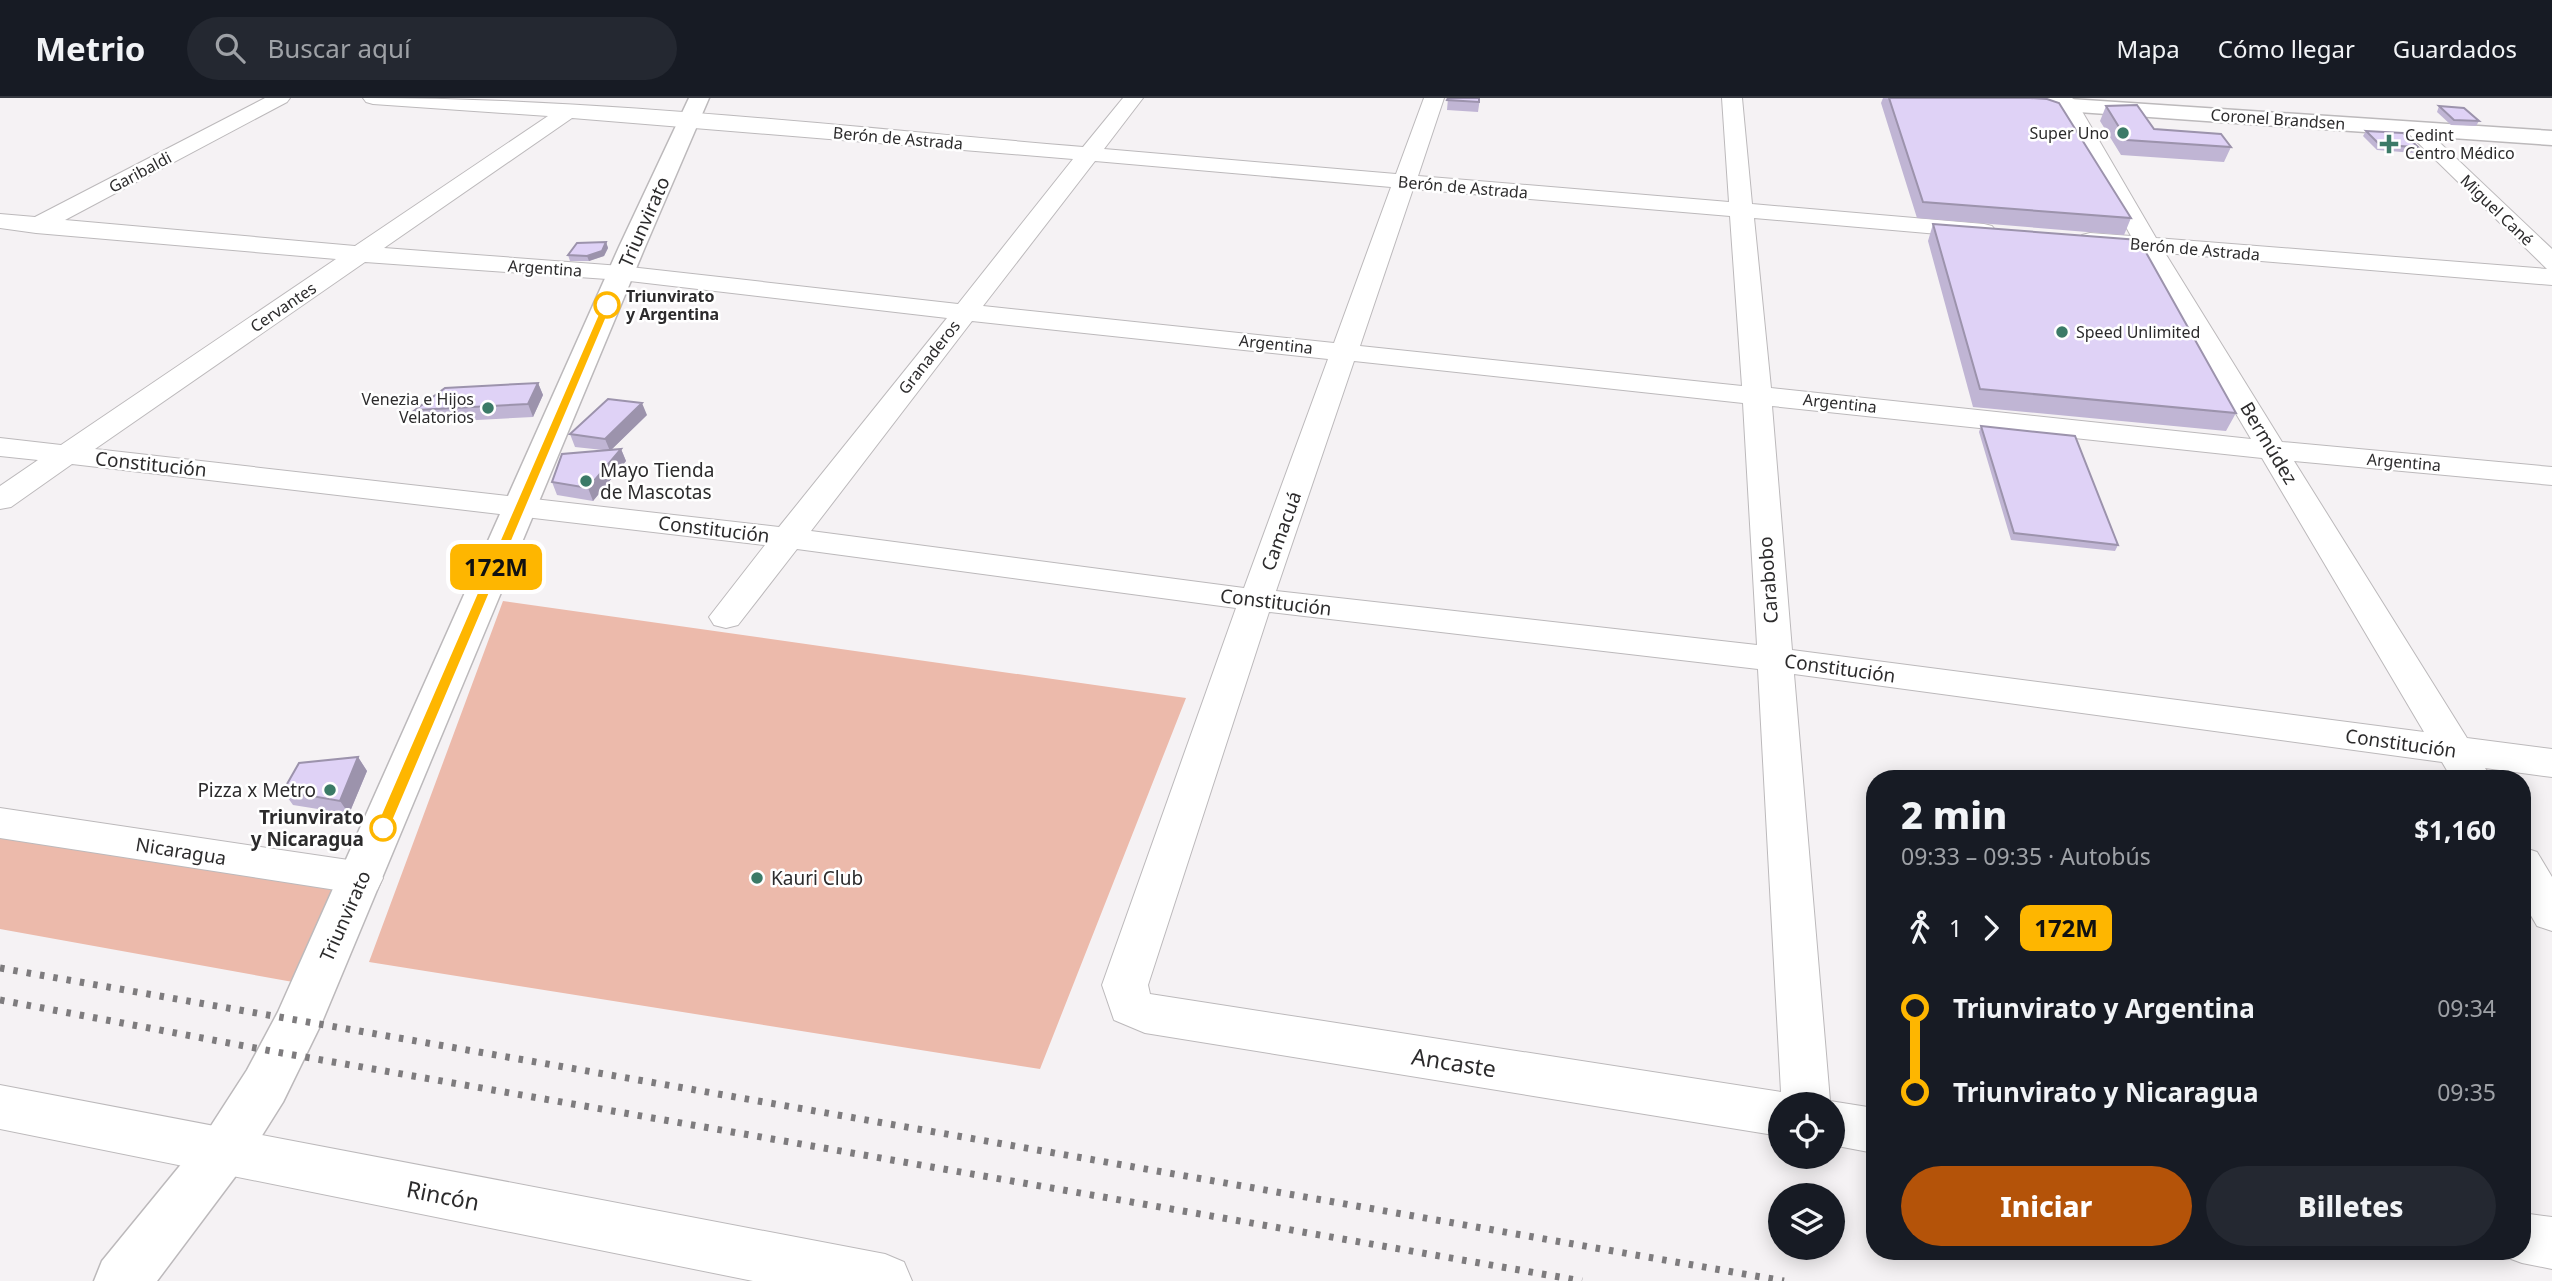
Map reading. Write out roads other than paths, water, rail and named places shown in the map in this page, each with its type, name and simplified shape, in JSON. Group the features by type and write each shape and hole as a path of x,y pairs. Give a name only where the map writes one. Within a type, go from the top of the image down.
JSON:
{"street":[{"name":"Garibaldi","path":"40,225 280,98"},
{"name":"Berón de Astrada","path":"373,98 566,113 694,109 1089,154 1999,232"},
{"name":"Granaderos","path":"726,618 1133,98"},
{"name":"Camacuá","path":"1130,1006 1125,985 1256,600 1434,98"},
{"name":"Carabobo","path":"1732,98 1757,394 1773,659 1805,1092"},
{"name":"Coronel Brandsen","path":"1962,98 2063,102 2552,138"},
{"name":"Bermúdez","path":"2063,102 2464,765"},
{"name":"Triunvirato","path":"122,1281 223,1152 265,1086 282,1053 362,878 694,109"},
{"name":"Cervantes","path":"0,500 566,113"},
{"name":"Miguel Cané","path":"2413,128 2552,263"},
{"name":"Argentina","path":"5,231 40,225 361,254 621,273 963,313 2274,450 2552,476"},
{"name":"Berón de Astrada","path":"2067,238 2552,277"},
{"name":"Constitución","path":"0,447 790,538 1256,600 1773,659 2464,765 2552,763"},
{"name":"Nicaragua","path":"0,823 362,878"},
{"path":"2531,878 2552,914"},
{"name":"Ancaste","path":"1130,1006 1145,1013 1768,1112"},
{"name":"Rincón","path":"0,1107 886,1281"},
{"path":"1845,1125 1866,1129"},
{"path":"2531,1240 2552,1243"}],"railway":[{"path":"0,968 1784,1281"},
{"path":"0,1000 282,1053 1582,1281"}],"place":[{"name":"Super Uno","path":"2123,133"},
{"name":"Cedint Centro Médico","path":"2389,144"},
{"name":"Triunvirato y Argentina","path":"607,305"},
{"name":"Speed Unlimited","path":"2062,332"},
{"name":"Venezia e Hijos Velatorios","path":"488,408"},
{"name":"Mayo Tienda de Mascotas","path":"586,481"},
{"name":"Pizza x Metro","path":"330,790"},
{"name":"Triunvirato y Nicaragua","path":"383,828"},
{"name":"Kauri Club","path":"757,878"}]}
